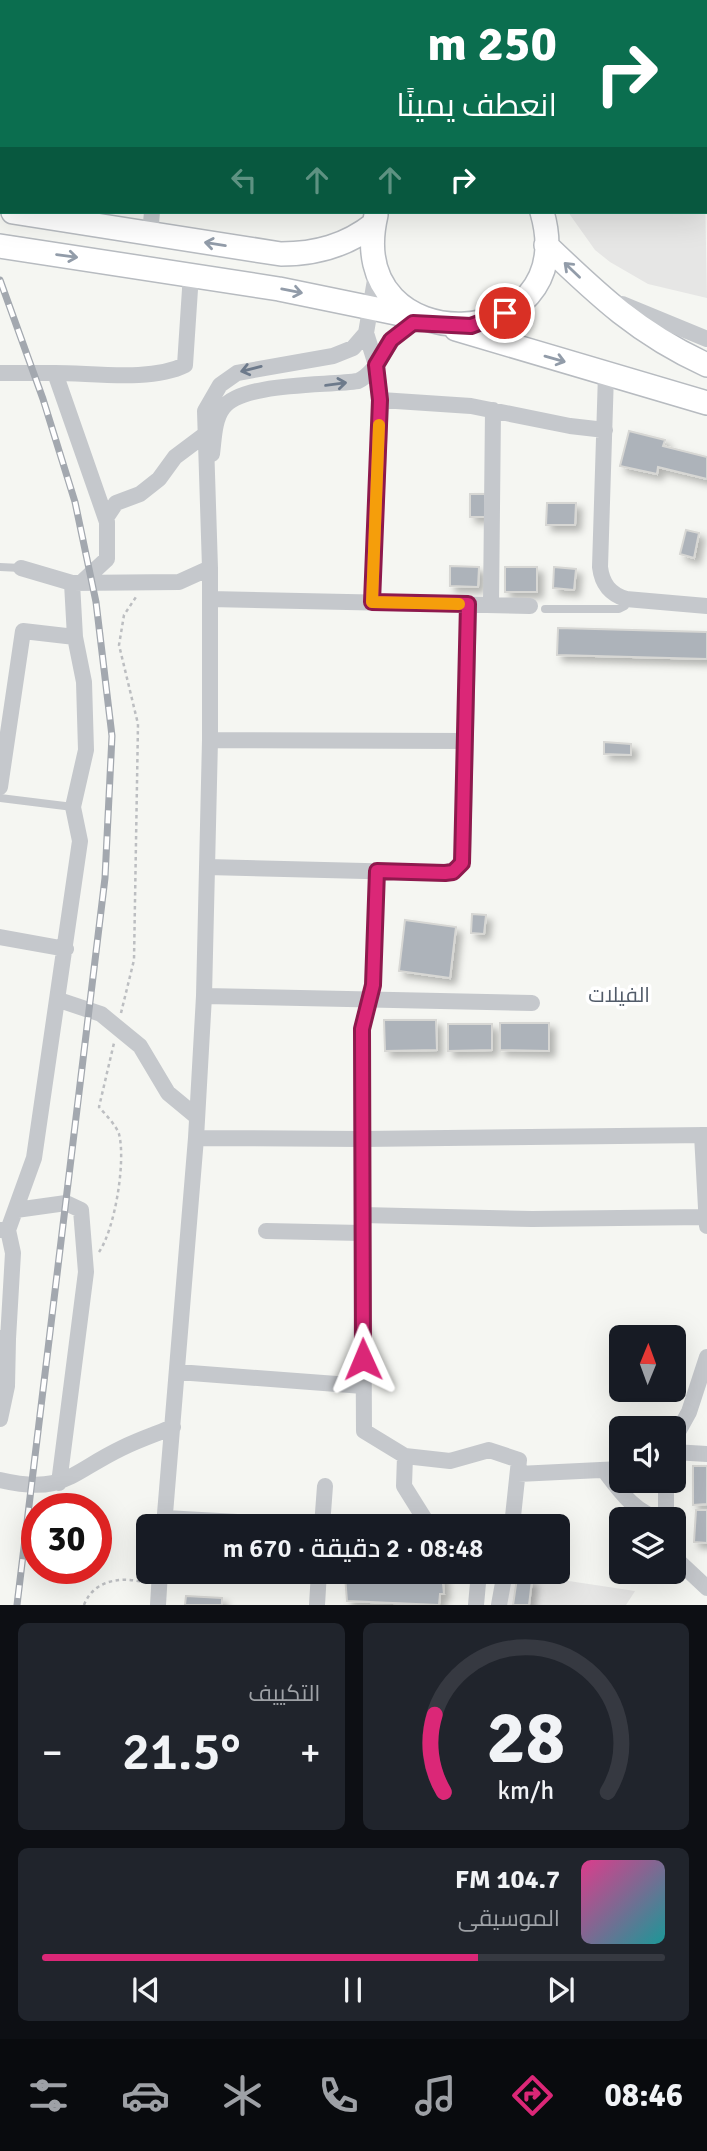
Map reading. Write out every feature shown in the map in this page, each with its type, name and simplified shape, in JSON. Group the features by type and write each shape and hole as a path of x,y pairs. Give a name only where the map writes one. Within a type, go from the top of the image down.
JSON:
{"main road":[{"path":"38,214 151,223 296,254 355,239 375,218"},
{"path":"375,218 372,247 377,268 394,297 434,322 480,324 513,308 537,280 546,244 542,214"},
{"path":"546,244 596,292 641,329 707,365"},
{"path":"0,246 191,274 373,307 434,322 705,404"}],"street":[{"path":"165,1514 196,1138 204,996 210,740 210,568 208,478 203,436 208,402 228,378 253,368 344,353 353,348 366,333 373,307 377,268"},
{"path":"0,373 152,374 170,372 184,365 191,274"},
{"path":"596,292 707,339"},
{"path":"208,478 216,424 223,408 233,398 252,391 358,380 368,376 391,340 405,327 413,323 434,322"},
{"path":"366,333 376,365 380,400 372,602"},
{"path":"0,1419 7,1386 4,1338 13,1253 4,1230 16,1210 34,1158 80,841 73,807 86,750 84,682 75,637 77,583 107,559 106,518 55,373"},
{"path":"607,374 601,576 610,592 626,599 707,606"},
{"path":"380,400 493,410 605,430"},
{"path":"491,605 493,410"},
{"path":"106,518 116,503 140,494 159,479 175,457 203,436"},
{"path":"21,568 77,583 180,582 210,568"},
{"path":"210,599 537,607"},
{"path":"207,867 445,873 453,872 462,863 468,604"},
{"path":"0,787 6,708 23,631 75,637"},
{"path":"210,740 466,741"},
{"path":"377,871 373,985 362,1029 364,1431 405,1456 450,1461 489,1450 519,1460 513,1514"},
{"path":"0,937 66,949"},
{"path":"204,996 532,1003"},
{"path":"59,1000 100,1014 141,1046 167,1093 197,1116"},
{"path":"196,1138 705,1135 707,1226"},
{"path":"16,1210 66,1203 81,1210 86,1272 59,1482"},
{"path":"362,1215 533,1219 706,1217"},
{"path":"266,1231 362,1233"},
{"path":"686,1417 707,1357"},
{"path":"178,1372 363,1386"},
{"path":"0,1480 32,1485 66,1482 121,1448 173,1427"},
{"path":"686,1453 707,1454"},
{"path":"405,1456 404,1486 422,1514"},
{"path":"604,1470 620,1491 638,1507"},
{"path":"518,1474 609,1470"},
{"path":"323,1514 325,1486"},
{"path":"686,1568 707,1588"},
{"path":"158,1605 160,1584"},
{"path":"317,1605 318,1584"},
{"path":"476,1605 478,1584"},
{"path":"499,1605 503,1584"}],"lane":[{"path":"0,567 21,568"},
{"path":"537,607 619,609 625,606 626,599"},
{"path":"0,798 73,807"}],"path":[{"path":"86,1272 106,1242 120,1181 119,1132 99,1107 134,960 138,724 120,645 124,615 145,582"},
{"path":"84,1605 87,1597 110,1580 136,1578"}],"shaded area":[{"path":"569,214 705,214 707,298 648,284 595,250"},
{"path":"570,1581 635,1591 626,1605 504,1605 507,1584 570,1584"}],"building":[{"path":"629,431 665,440 663,446 707,457 707,479 658,467 657,474 620,466"},
{"path":"470,494 485,494 485,517 470,517"},
{"path":"547,503 576,503 575,525 546,525"},
{"path":"686,530 699,533 694,558 680,554"},
{"path":"450,566 479,567 478,587 450,586"},
{"path":"505,567 537,567 537,592 505,592"},
{"path":"554,567 576,569 574,590 553,588"},
{"path":"558,628 707,632 707,659 557,655"},
{"path":"604,742 631,744 631,755 604,754"},
{"path":"472,914 486,915 484,934 471,933"},
{"path":"405,920 456,927 450,978 399,971"},
{"path":"384,1020 436,1020 437,1050 385,1051"},
{"path":"500,1023 549,1023 549,1051 500,1050"},
{"path":"448,1024 492,1024 492,1050 448,1051"},
{"path":"693,1466 707,1466 707,1504 693,1505"},
{"path":"696,1510 707,1510 707,1543 694,1542"},
{"path":"346,1584 443,1584 444,1594 440,1594 439,1605 347,1601"},
{"path":"516,1584 532,1584 529,1605 513,1605"},
{"path":"186,1596 222,1598 222,1605 185,1605"}],"railway":[{"path":"0,280 43,399 75,502 96,602 112,736 105,878 17,1605"}],"slow traffic":[{"path":"379,425 372,602 459,604"}],"district":[{"name":"الفيلات","path":"619,995"}],"route":[{"path":"363,1359 362,1029 373,985 377,871 445,873 453,872 462,863 468,604 372,602 380,400 376,365 391,340 399,331 413,323 471,326 505,313"}]}
